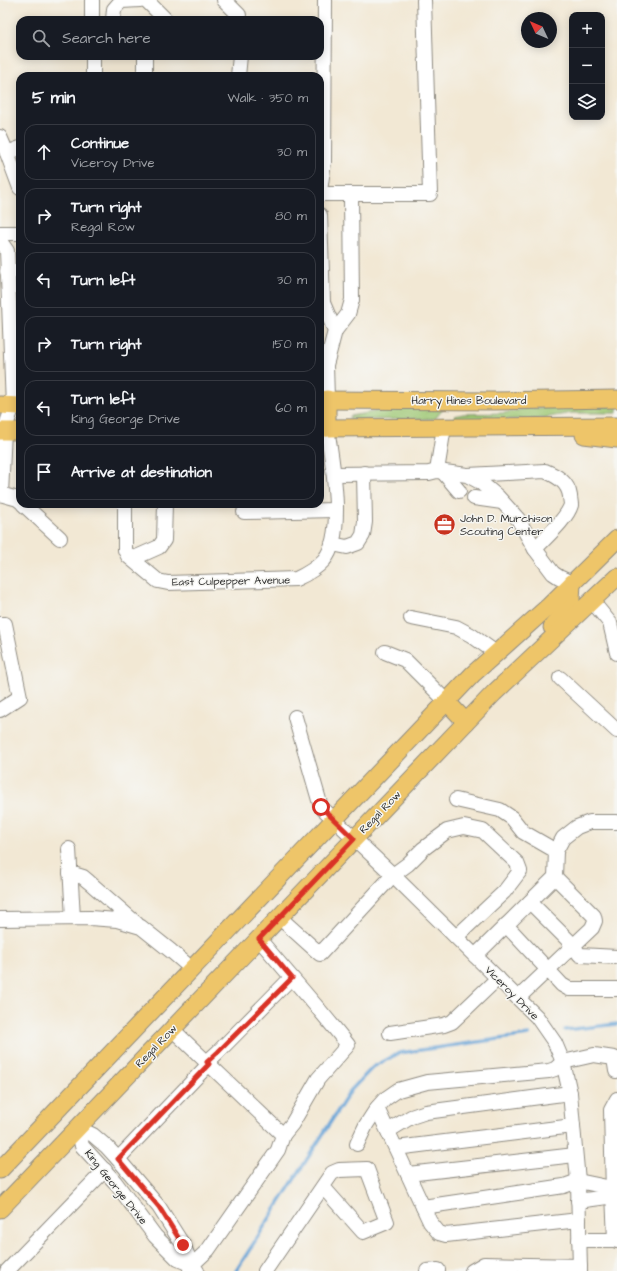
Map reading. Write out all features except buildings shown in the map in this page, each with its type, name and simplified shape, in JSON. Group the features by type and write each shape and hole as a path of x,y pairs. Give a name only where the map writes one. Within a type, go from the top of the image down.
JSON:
{"main road":[{"name":"Harry Hines Boulevard","path":"324,400 494,401 617,399"},
{"path":"324,400 324,428 617,426"},
{"path":"444,427 447,415 455,410 481,408 494,401"},
{"path":"542,426 566,432 617,439"},
{"path":"0,1170 447,702 496,653 549,606 617,539"},
{"name":"Regal Row","path":"0,1209 494,693 617,577"},
{"path":"536,654 541,639 566,610 571,600 572,583"},
{"path":"447,702 466,722"},
{"path":"192,969 212,987"},
{"path":"58,1109 78,1128"}],"street":[{"path":"92,0 92,16"},
{"path":"113,16 114,9 121,1 140,0"},
{"path":"146,0 162,16"},
{"path":"224,0 239,16"},
{"path":"324,162 325,0"},
{"path":"324,194 430,194 424,0"},
{"path":"93,60 93,72"},
{"path":"145,60 145,72"},
{"path":"238,72 240,60"},
{"path":"0,137 16,178"},
{"path":"7,154 16,150"},
{"path":"324,400 326,365 335,331 348,314 352,300 351,194"},
{"path":"0,233 16,233"},
{"path":"0,241 7,251 14,271 10,341 11,405 6,428 0,494 16,498"},
{"path":"324,305 335,331"},
{"path":"439,471 444,427"},
{"name":"East Culpepper Avenue","path":"125,508 125,550 128,556 158,581 168,583 296,579 312,571 324,559 332,544 336,527 334,474 324,428"},
{"path":"439,471 459,491"},
{"path":"334,474 429,473 439,471 467,475 544,471 555,475 562,480 569,489 571,504 565,516 535,549"},
{"path":"332,544 347,547 358,543 363,535 365,522 364,473"},
{"path":"467,475 480,482 518,519 535,549 553,573 572,583"},
{"path":"474,498 502,502"},
{"path":"27,508 60,538"},
{"path":"132,559 159,547 164,540 165,508"},
{"path":"244,512 262,508 335,510"},
{"path":"592,601 610,623 617,653"},
{"path":"411,618 456,627 496,653"},
{"path":"0,624 5,624 20,697 0,710"},
{"path":"385,652 405,660 447,702"},
{"path":"560,678 617,731"},
{"name":"Viceroy Drive","path":"295,717 321,807 393,875 537,1017 554,1043 562,1062 570,1093 578,1181 580,1268"},
{"path":"456,800 500,810 512,818 523,832 556,851"},
{"path":"475,956 554,877 556,851 563,838 577,827 590,822 617,822"},
{"path":"279,917 320,954 393,875 408,864 423,849 447,831 464,826 483,831 517,863 520,871 504,892 456,937"},
{"path":"69,850 73,918"},
{"path":"70,873 83,877 192,969"},
{"path":"518,998 592,928 596,921 594,916 554,877"},
{"path":"530,902 580,955 617,957"},
{"path":"0,919 90,918 117,920 141,927"},
{"path":"506,926 562,985 569,989 617,990"},
{"path":"193,1269 278,1150 283,1135 292,1124 318,1079 348,1045 328,1019 259,939"},
{"path":"118,1159 223,1047 292,978"},
{"path":"390,1033 444,1025 452,1022 498,978"},
{"path":"172,1029 283,1135"},
{"path":"357,1144 366,1125 377,1108 385,1099 398,1090 427,1082 549,1071 562,1062 594,1055 614,1058 616,1071"},
{"path":"388,1131 411,1117 426,1112 570,1093"},
{"path":"579,1240 616,1240 612,1193 611,1110 617,1099"},
{"path":"377,1108 430,1222 439,1233 446,1235 579,1220"},
{"path":"396,1148 573,1126"},
{"name":"King George Drive","path":"78,1128 94,1135 118,1159 159,1207 183,1245 193,1269"},
{"name":"King George Drive","path":"78,1128 82,1146 115,1182 155,1236 178,1259 193,1269"},
{"path":"408,1174 575,1155"},
{"path":"265,1271 332,1173 339,1170 367,1169 387,1222 363,1232 323,1187"},
{"path":"7,1271 104,1170"},
{"path":"423,1207 564,1186 578,1181 606,1187 612,1193"},
{"path":"578,1201 607,1197 612,1193"},
{"path":"472,1271 484,1264 580,1268"},
{"path":"427,1271 438,1271"}],"green space":[{"path":"617,406 617,413 572,413 537,419 455,420 455,416 463,414 504,413 530,408"},
{"path":"408,408 443,409 435,419 350,420 350,416"}],"waterway":[{"path":"565,1030 617,1024"},
{"path":"236,1271 351,1090 373,1067 399,1053 529,1035"}],"place":[{"name":"John D. Murchison Scouting Center","path":"444,524"}],"route":[{"path":"183,1245 159,1207 118,1159 209,1064 207,1062 292,978 259,939 354,839 321,807"}]}
